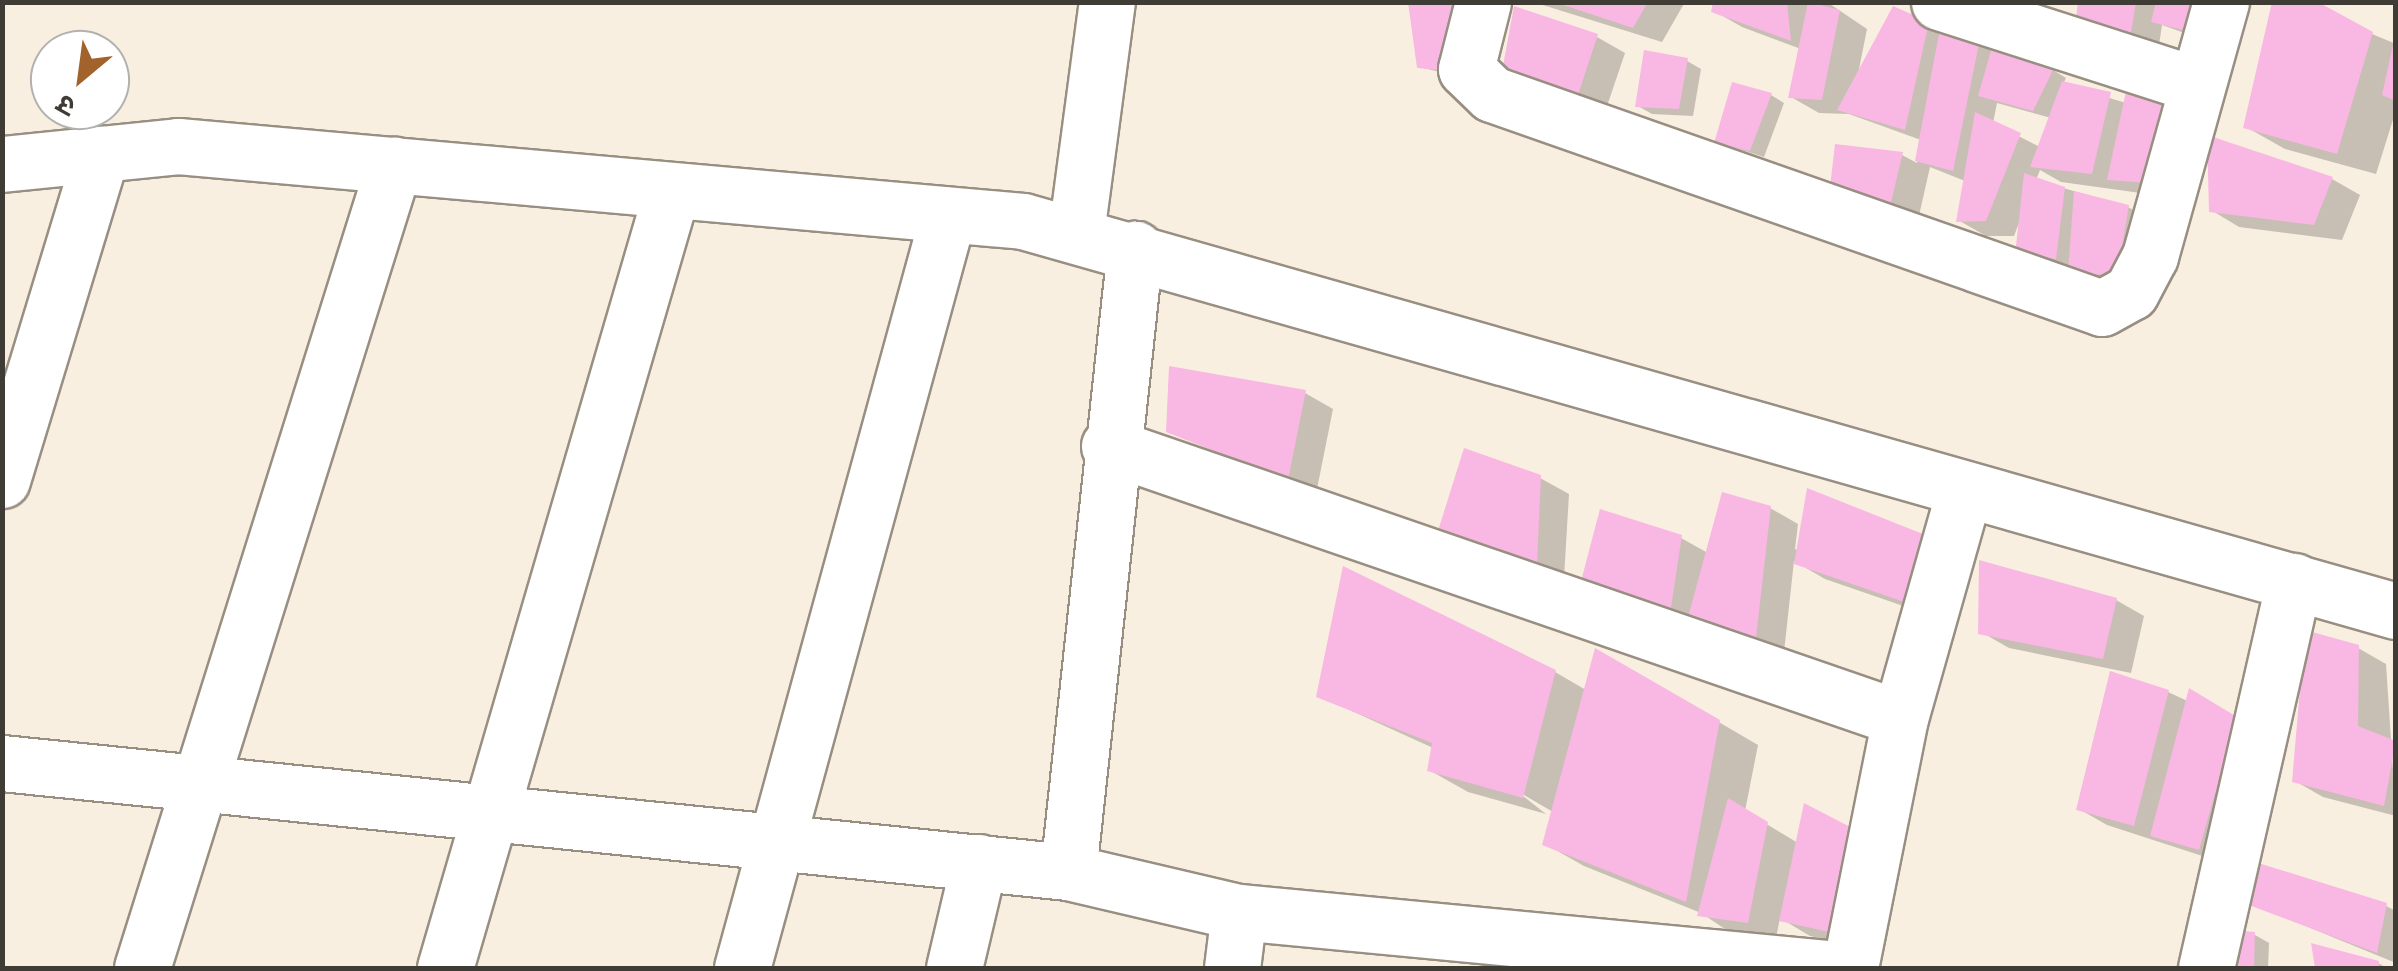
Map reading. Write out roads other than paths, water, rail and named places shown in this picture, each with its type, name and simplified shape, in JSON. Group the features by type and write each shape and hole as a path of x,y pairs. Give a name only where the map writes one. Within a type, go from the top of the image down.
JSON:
{"street":[{"path":"1078,212 1107,2"},
{"path":"1483,2 1466,70 1492,94 2102,308 2132,292 2150,256 2220,2"},
{"path":"1939,2 2195,84"},
{"path":"2,164 178,146 948,215 1078,212 1136,248 1964,492 2396,611"},
{"path":"2,480 102,154"},
{"path":"142,968 394,165"},
{"path":"445,968 672,190"},
{"path":"742,968 948,215"},
{"path":"1068,872 1110,446 1136,248"},
{"path":"1110,446 1900,718"},
{"path":"2,763 1068,872 1239,912 1824,968 1964,492"},
{"path":"2206,968 2294,580"},
{"path":"954,968 979,862"},
{"path":"1232,968 1239,912"}]}
